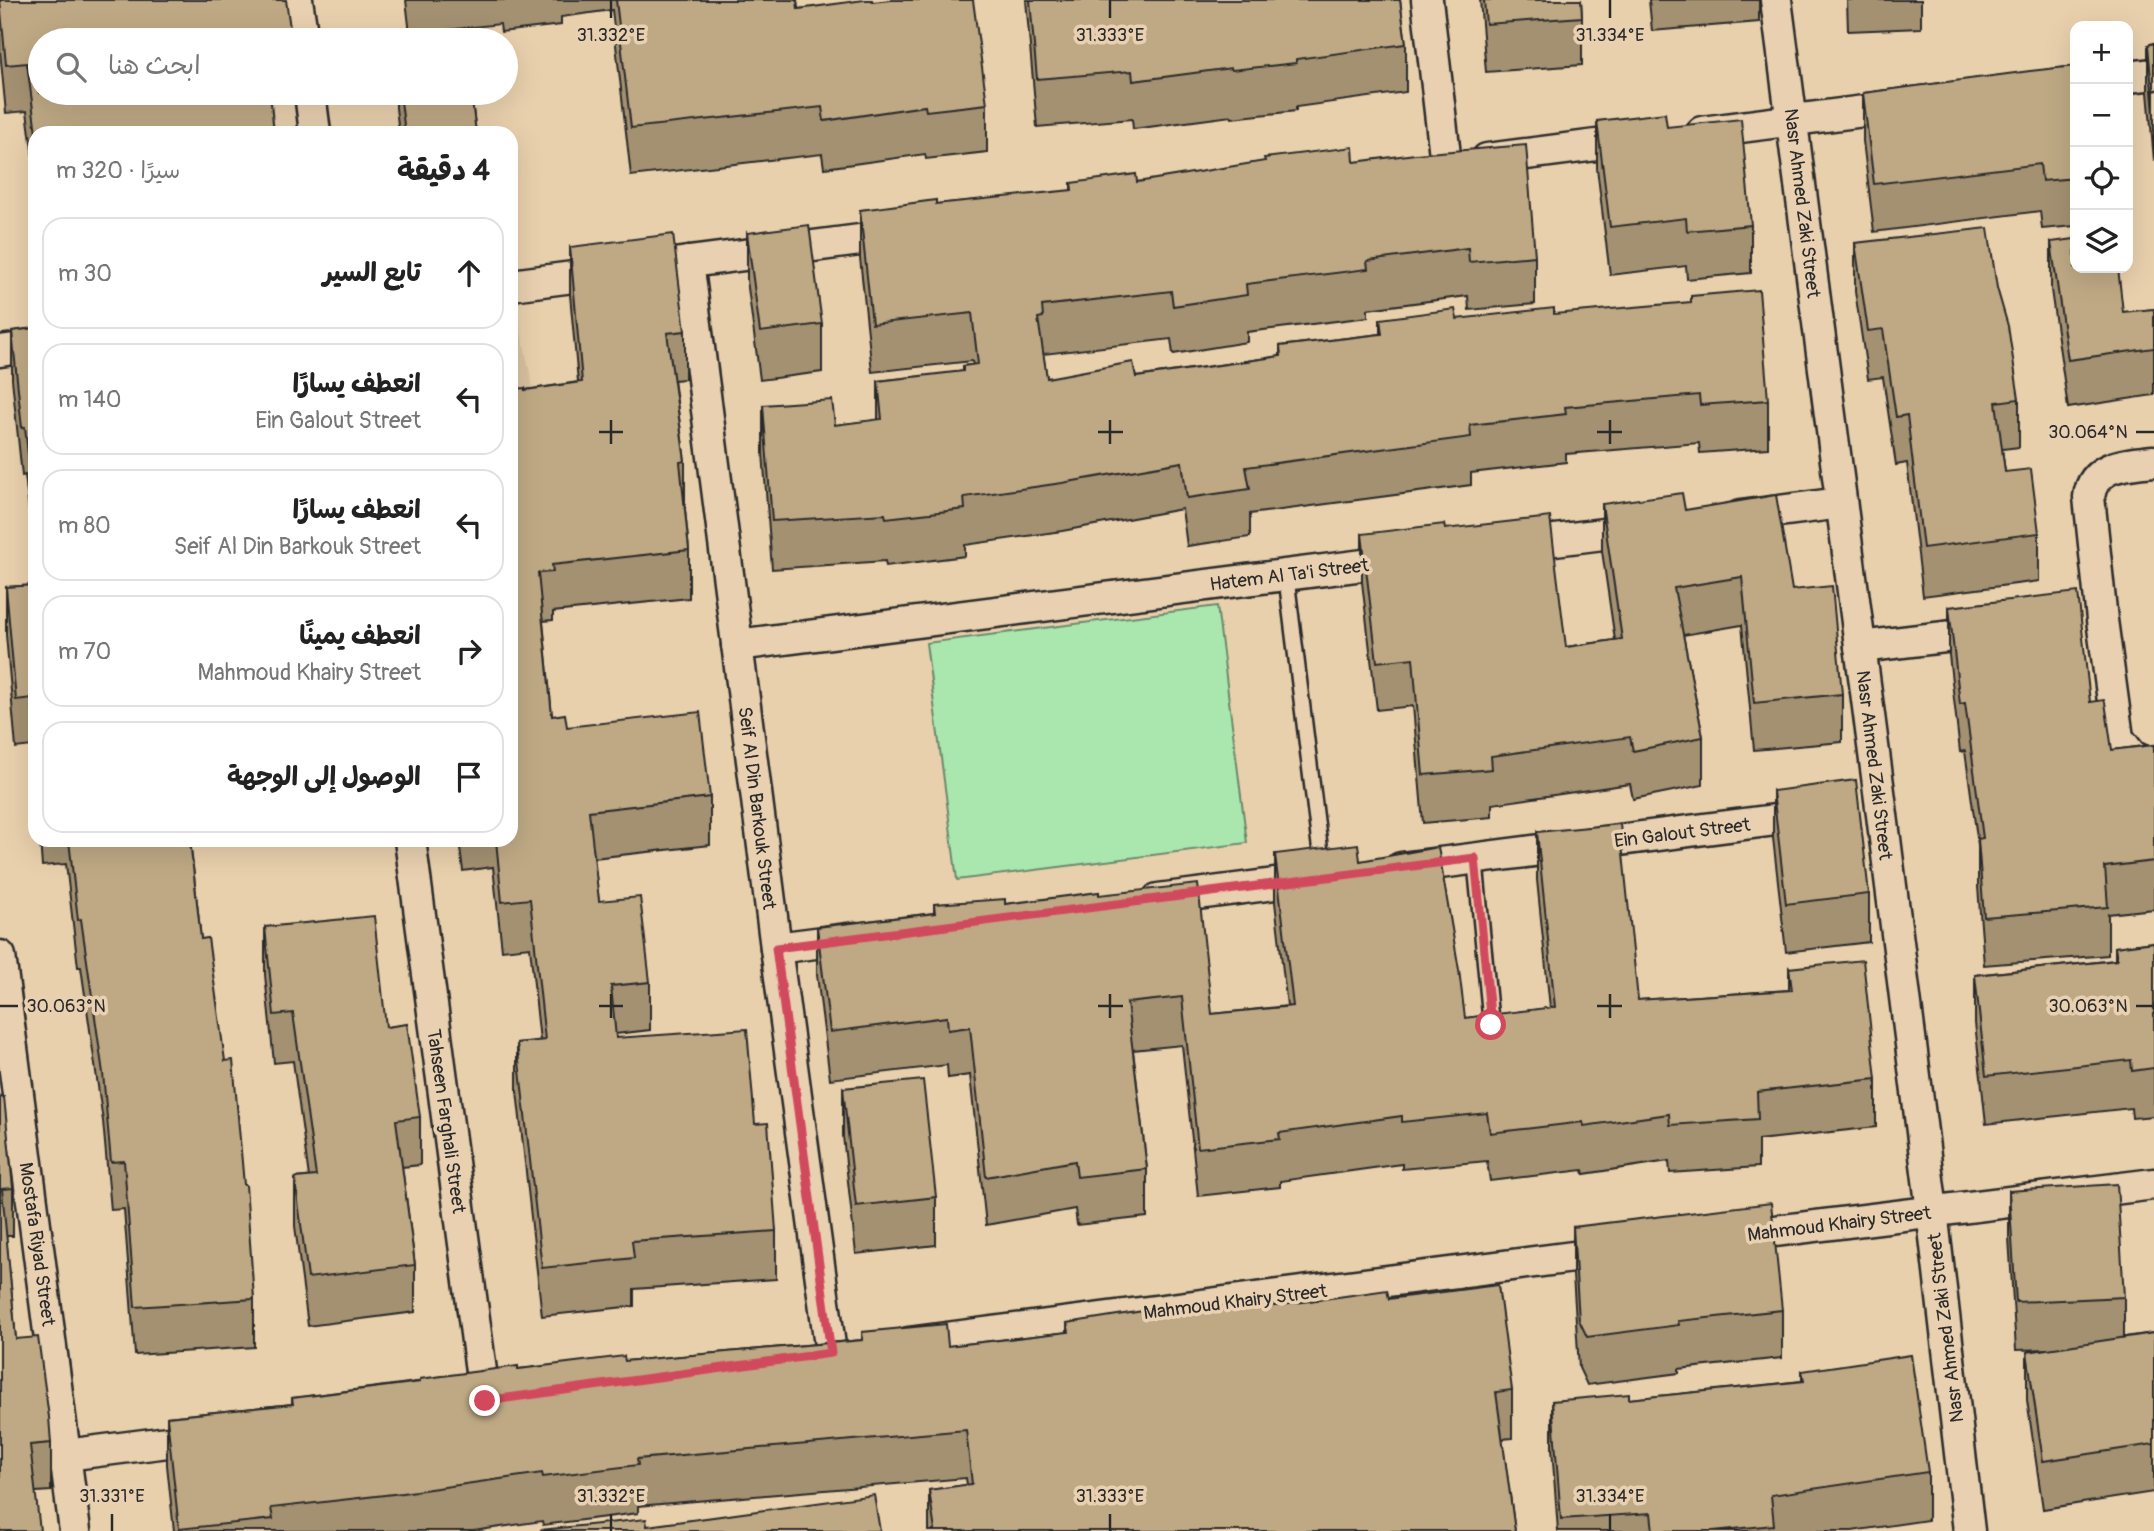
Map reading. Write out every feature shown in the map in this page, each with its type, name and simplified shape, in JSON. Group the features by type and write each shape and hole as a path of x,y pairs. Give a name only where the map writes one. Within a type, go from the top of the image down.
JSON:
{"street":[{"path":"297,0 301,28"},
{"path":"1427,0 1432,166 1927,103"},
{"name":"Nasr Ahmed Zaki Street","path":"1776,0 1860,647 1858,810 1932,1211 1969,1531"},
{"path":"2133,76 2154,74"},
{"path":"312,105 314,126"},
{"path":"518,284 922,232"},
{"name":"Seif Al Din Barkouk Street","path":"688,262 776,948 845,1351"},
{"path":"0,351 28,347"},
{"path":"2154,461 2106,469 2099,474 2090,489 2088,621 2118,738 2132,756 2154,764"},
{"path":"1716,519 1841,503"},
{"path":"1494,548 1675,525"},
{"name":"Hatem Al Ta'i Street","path":"737,645 1425,557"},
{"path":"1860,647 2008,630"},
{"name":"Ein Galout Street","path":"1132,902 1858,810"},
{"name":"Tahseen Farghali Street","path":"411,847 486,1401"},
{"path":"776,948 886,934"},
{"name":"Mostafa Riyad Street","path":"0,956 2,996 75,1531"},
{"name":"Mahmoud Khairy Street","path":"1712,1239 2154,1184"},
{"name":"Mahmoud Khairy Street","path":"845,1351 1643,1248"},
{"path":"66,1455 229,1434"}],"lane":[{"path":"1286,575 1351,874"},
{"path":"1475,858 1491,1025"}],"shaded area":[{"path":"518,315 535,398 518,399"}],"green space":[{"path":"1217,606 1247,843 957,880 926,643"}],"building":[{"path":"0,0 286,0 290,28 28,28 28,71 27,63 6,65"},
{"path":"616,0 797,0 798,9 864,0 973,0 987,104 926,111 925,106 824,121 822,107 631,128"},
{"path":"1030,0 1400,0 1406,44 1296,59 1296,63 1231,68 1133,81 1132,71 1037,79"},
{"path":"1484,0 1581,0 1582,17 1486,24"},
{"path":"2154,43 2154,113 2148,45"},
{"path":"2070,67 2070,178 2042,181 2040,164 1874,184 1863,93"},
{"path":"32,105 271,105 273,126 35,126"},
{"path":"402,105 472,105 475,126 404,126"},
{"path":"1665,113 1667,127 1741,119 1751,225 1687,231 1686,218 1610,227 1597,121"},
{"path":"1526,145 1535,256 1469,262 1468,248 1367,261 1368,269 1246,284 1247,295 1173,306 1171,291 1042,306 1043,317 1038,318 1047,378 1133,362 1136,377 1281,356 1280,346 1382,334 1380,319 1455,309 1457,319 1554,308 1554,314 1691,302 1691,296 1759,290 1768,400 1700,405 1699,395 1565,407 1566,414 1470,425 1471,437 1246,467 1250,489 1187,498 1182,462 964,497 965,509 886,518 885,514 772,521 763,405 832,400 835,425 882,419 878,381 963,371 963,366 978,364 972,313 872,324 860,210 936,200 936,204 1072,190 1071,183 1136,174 1137,182 1265,161 1264,158 1353,147 1354,162"},
{"path":"809,225 822,324 760,332 747,233"},
{"path":"1988,228 1997,288 2008,326 2019,399 1996,402 2005,472 2031,469 2039,533 1923,548 1907,415 1896,417 1883,329 1868,331 1855,243"},
{"path":"673,234 685,331 667,333 685,461 680,462 689,550 552,565 553,572 538,573 552,716 565,714 567,727 700,712 710,797 589,811 599,901 640,897 650,982 611,986 616,1038 747,1029 755,1124 768,1123 776,1231 632,1241 634,1258 542,1268 517,1043 545,1040 530,899 502,902 497,847 518,847 518,388 525,390 582,382 570,247"},
{"path":"2070,240 2070,273 2119,273 2123,312 2154,309 2154,348 2068,360 2051,242"},
{"path":"28,329 28,454 25,427 22,428 12,331"},
{"path":"1682,493 1685,510 1776,495 1792,590 1832,586 1842,694 1754,703 1742,577 1674,588 1703,737 1633,751 1630,737 1491,756 1492,769 1423,775 1413,658 1377,662 1362,534 1444,524 1445,529 1550,517 1566,647 1622,639 1602,504"},
{"path":"28,585 28,698 16,700 6,587"},
{"path":"2078,592 2090,702 2105,702 2112,750 2154,745 2154,861 2105,867 2108,907 1984,917 1978,839 1983,838 1965,703 1960,704 1949,607"},
{"path":"1856,780 1869,894 1786,904 1773,791"},
{"path":"1620,824 1638,1000 1792,990 1789,968 1863,960 1876,1079 1757,1092 1758,1119 1670,1125 1669,1114 1584,1126 1583,1122 1490,1133 1487,1113 1402,1122 1402,1116 1279,1133 1280,1139 1198,1148 1182,997 1127,1003 1147,1169 1077,1177 1075,1161 986,1177 970,1027 948,1030 947,1017 830,1032 817,927 935,913 934,904 1005,899 1005,904 1099,892 1099,895 1198,884 1212,1014 1293,1006 1275,854 1358,844 1360,861 1438,847 1465,1018 1555,1007 1537,832"},
{"path":"70,847 191,847 201,939 208,938 225,1061 233,1060 254,1299 135,1307 124,1161 111,1162 103,1073 81,919 78,920"},
{"path":"374,916 386,1027 407,1024 420,1117 396,1120 415,1265 308,1278 295,1178 316,1176 293,1013 274,1015 265,927"},
{"path":"2154,942 2154,1068 2132,1071 2131,1060 1986,1076 1975,975 2117,960 2115,947"},
{"path":"923,1080 936,1197 856,1206 843,1088"},
{"path":"0,1097 4,1097 13,1188 2,1189 16,1339 38,1337 49,1417 51,1443 30,1445 40,1531 0,1531"},
{"path":"2117,1184 2124,1297 2016,1302 2009,1191"},
{"path":"1771,1203 1782,1310 1678,1321 1679,1325 1587,1337 1579,1320 1573,1227"},
{"path":"1498,1285 1512,1390 1496,1392 1515,1531 935,1531 929,1490 972,1484 966,1430 637,1459 638,1465 543,1477 542,1473 271,1508 273,1519 179,1529 167,1417 293,1404 292,1398 420,1382 420,1379 518,1366 518,1369 624,1356 625,1361 863,1340 862,1332 946,1324 948,1346 1069,1332 1067,1323 1162,1308 1163,1314 1273,1299 1274,1306 1387,1290 1389,1299"},
{"path":"2154,1333 2154,1444 2043,1461 2027,1352"},
{"path":"1911,1355 1928,1472 1771,1495 1774,1525 1713,1531 1653,1531 1651,1513 1561,1519 1552,1401 1629,1394 1629,1399 1804,1381 1802,1371"},
{"path":"874,1495 880,1531 541,1531 646,1519 647,1526"}],"route":[{"path":"485,1401 831,1353 776,948 1475,858 1491,1025"}]}
